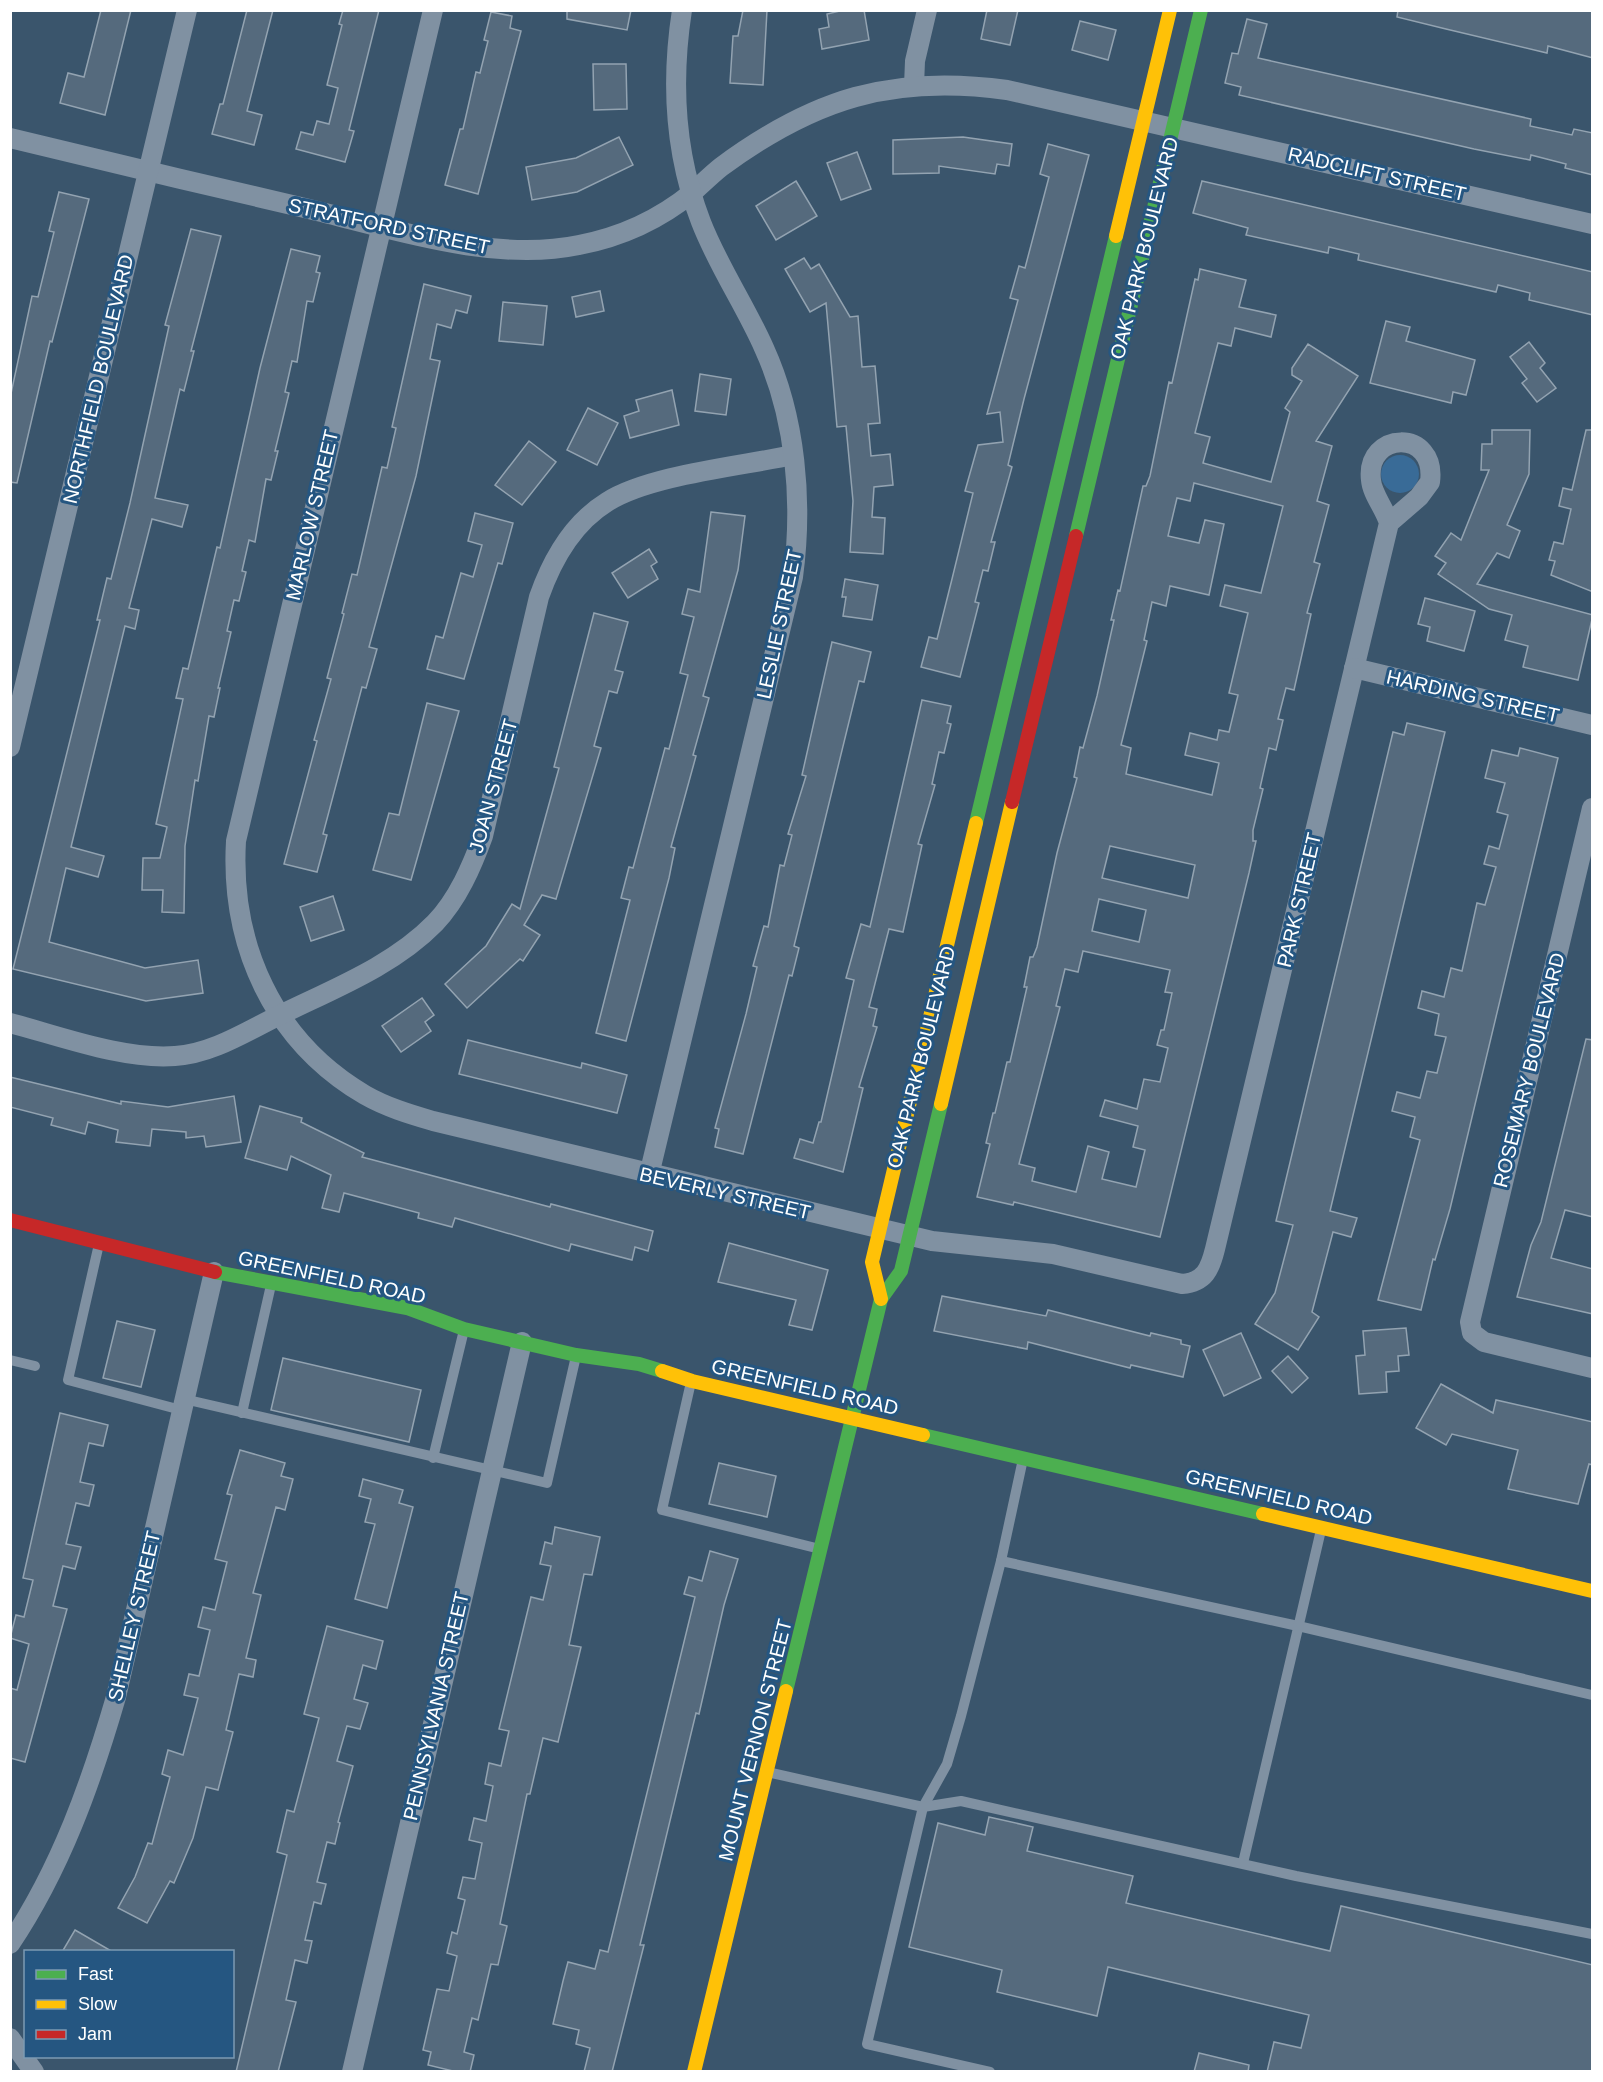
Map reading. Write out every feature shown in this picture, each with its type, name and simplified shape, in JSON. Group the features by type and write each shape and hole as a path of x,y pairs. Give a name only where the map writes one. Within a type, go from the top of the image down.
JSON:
{"street":[{"name":"NORTHFIELD BOULEVARD","path":"10,747 187,10"},
{"name":"MARLOW STREET","path":"278,1016 254,969 240,920 235,867 236,841 433,10"},
{"name":"LESLIE STREET","path":"649,1175 793,577 798,516 793,455 778,386 765,351 712,249 684,166 676,103 677,40 682,10"},
{"path":"914,86 915,61 927,10"},
{"name":"OAK PARK BOULEVARD","path":"852,1418 881,1299 901,1271 1087,485 1160,125 1170,10"},
{"name":"OAK PARK BOULEVARD","path":"881,1299 872,1262 879,1229 1059,478 1160,125 1202,10"},
{"name":"STRATFORD STREET","path":"10,138 381,226 490,248 527,251 557,249 605,239 637,228 671,208 749,146 789,122 815,110 874,91 956,84 1007,90 1160,125"},
{"name":"RADCLIFT STREET","path":"1160,125 1593,224"},
{"name":"JOAN STREET","path":"10,1023 124,1052 176,1056 220,1044 375,968 404,949 436,922 461,886 483,836 539,597 554,560 569,538 606,502 623,493 654,483 793,455"},
{"path":"1059,478 1087,485"},
{"name":"PARK STREET","path":"1205,1276 1211,1265 1218,1237 1389,523"},
{"name":"HARDING STREET","path":"1354,668 1593,725"},
{"name":"ROSEMARY BOULEVARD","path":"1593,808 1471,1314 1472,1333 1478,1339 1492,1345 1593,1368"},
{"path":"979,816 1006,822"},
{"name":"BEVERLY STREET","path":"278,1016 294,1036 337,1076 365,1095 398,1110 649,1175 932,1241 1053,1254 1182,1284 1193,1283 1205,1276"},
{"name":"GREENFIELD ROAD","path":"10,1220 271,1285 407,1308 464,1329 576,1355 639,1364 692,1381 1593,1591"},
{"name":"SHELLEY STREET","path":"10,1944 45,1885 67,1840 102,1745 116,1697 214,1272"},
{"name":"PENNSYLVANIA STREET","path":"352,2072 490,1471 522,1342"},
{"name":"MOUNT VERNON STREET","path":"694,2072 852,1418"},
{"path":"10,2038 24,2058"},
{"path":"24,2058 34,2072"}],"lane":[{"path":"99,1244 68,1380 182,1405 242,1413 547,1483 576,1355"},
{"path":"242,1413 271,1285"},
{"path":"433,1458 464,1329"},
{"path":"10,1360 35,1366"},
{"path":"692,1381 662,1510 821,1549"},
{"path":"990,2072 867,2044 923,1808 947,1764 1001,1561 1023,1459"},
{"path":"1243,1863 1322,1527"},
{"path":"1001,1561 1298,1626 1593,1695"},
{"path":"767,1772 923,1808 961,1801 1478,1913 1593,1935"}],"shaded area":[{"path":"1400,455 1413,461 1419,474 1413,487 1400,493 1387,487 1381,474 1387,461"}],"building":[{"path":"101,10 131,10 105,115 60,103 68,73 84,77"},
{"path":"247,10 273,10 247,111 262,115 254,145 212,134 220,104 223,104"},
{"path":"343,10 379,10 349,130 354,131 345,162 296,149 301,132 313,135 317,121 329,124 338,88 327,85 342,25 339,24"},
{"path":"567,10 631,10 627,30 567,19"},
{"path":"743,10 767,10 763,85 730,83 733,36 738,36"},
{"path":"844,10 864,10 869,40 822,49 819,29 829,27 827,14"},
{"path":"987,10 1018,10 1010,45 981,39"},
{"path":"1398,10 1593,10 1593,58 1548,46 1547,53 1397,17"},
{"path":"491,12 512,16 510,28 521,31 478,194 445,185 460,129 463,129 476,72 480,73 488,41 484,40"},
{"path":"1247,19 1267,24 1258,58 1531,119 1530,126 1572,135 1574,129 1593,133 1593,175 1565,168 1566,164 1531,155 1530,160 1474,149 1239,95 1241,87 1225,83 1232,53 1238,54"},
{"path":"1080,21 1116,30 1108,60 1072,50"},
{"path":"593,64 626,64 627,109 594,110"},
{"path":"619,137 633,165 577,192 532,200 526,167 576,158"},
{"path":"963,137 1012,144 1009,166 997,164 995,174 939,166 939,173 893,174 893,140"},
{"path":"1048,144 1089,155 1024,399 1008,465 1012,467 991,542 995,542 988,571 983,570 975,602 979,603 960,677 921,667 929,637 937,639 973,493 965,491 978,445 1003,442 1000,412 987,414 1018,300 1010,298 1019,266 1025,268 1049,177 1040,174"},
{"path":"857,152 871,189 841,200 827,163"},
{"path":"796,181 817,216 776,240 756,206"},
{"path":"1202,181 1593,272 1593,315 1529,300 1530,293 1498,285 1496,292 1358,260 1359,254 1329,247 1328,253 1246,235 1248,228 1193,213"},
{"path":"59,192 89,199 52,342 50,341 17,483 10,482 10,398 32,296 38,297 54,232 49,231"},
{"path":"191,229 221,236 191,351 194,351 184,391 180,389 155,498 188,505 182,527 152,519 129,608 139,610 135,629 125,626 71,847 104,856 98,877 66,868 49,942 145,968 198,960 203,993 146,1001 13,969 100,620 97,620 107,578 111,579 130,503 169,326 165,325"},
{"path":"291,249 320,256 316,272 320,273 313,302 307,301 297,362 292,361 285,392 289,393 275,451 278,451 271,480 266,479 255,542 249,540 242,571 246,572 239,601 234,600 227,631 231,632 214,717 209,716 198,781 195,780 185,846 184,913 162,912 163,890 142,890 143,858 160,858 167,827 156,824 183,699 176,698 183,668 188,669 217,547 220,548 260,368"},
{"path":"804,258 811,269 819,264 850,317 858,316 862,367 875,366 880,423 868,424 871,456 890,454 893,485 874,487 872,517 885,518 883,554 850,552 853,501 846,426 837,427 826,303 810,312 785,269"},
{"path":"1200,269 1246,280 1239,307 1276,315 1271,337 1235,328 1231,346 1218,343 1195,433 1210,437 1203,463 1271,482 1290,412 1285,408 1302,381 1292,375 1292,368 1308,344 1358,376 1316,441 1332,446 1317,501 1329,505 1314,562 1320,564 1307,613 1311,614 1294,690 1286,688 1278,719 1283,720 1276,750 1269,748 1260,788 1263,789 1253,830 1253,841 1256,841 1249,873 1160,1237 1014,1202 1013,1205 977,1197 990,1144 986,1143 993,1113 995,1113 1007,1062 1010,1062 1027,987 1024,987 1030,957 1033,957 1037,947 1057,853 1077,778 1074,777 1080,747 1083,748 1097,696 1114,620 1111,620 1118,590 1120,591 1143,486 1146,486 1150,476 1169,382 1172,383 1195,279 1198,280","holes":["1194,483 1283,506 1261,593 1225,585 1220,606 1248,613 1229,693 1238,695 1229,732 1219,730 1217,740 1190,733 1185,755 1219,763 1212,795 1126,774 1131,748 1121,745 1147,641 1144,640 1152,602 1166,606 1170,586 1209,595 1224,524 1205,520 1199,543 1168,536 1177,498 1190,501","1110,846 1195,865 1188,898 1102,878","1099,899 1146,910 1139,942 1092,931","1083,951 1170,970 1165,992 1172,993 1164,1030 1161,1030 1157,1045 1168,1048 1160,1082 1144,1079 1137,1109 1105,1100 1100,1116 1138,1126 1133,1147 1145,1150 1136,1187 1102,1179 1109,1152 1088,1146 1076,1192 1032,1181 1035,1168 1019,1164 1060,1007 1056,1006 1065,969 1078,972"]},
{"path":"424,284 471,296 467,313 456,310 451,328 437,324 430,359 440,361 416,476 369,647 377,649 366,688 362,687 323,834 327,835 317,872 284,864 317,741 314,740 331,679 327,678 352,574 357,575 382,467 387,468 396,428 392,427"},
{"path":"600,291 604,311 576,317 572,297"},
{"path":"503,302 547,306 543,345 499,341"},
{"path":"1386,321 1410,327 1406,341 1475,360 1466,395 1453,392 1451,403 1370,383"},
{"path":"1529,342 1545,363 1540,368 1556,388 1537,402 1522,383 1527,379 1510,357"},
{"path":"700,374 731,379 726,415 695,411"},
{"path":"672,390 679,425 630,438 624,416 639,411 636,400"},
{"path":"588,408 618,423 597,465 567,450"},
{"path":"1492,430 1530,430 1529,474 1507,525 1520,531 1509,558 1497,553 1477,584 1593,615 1578,680 1523,667 1528,646 1505,640 1512,615 1489,609 1438,574 1446,563 1435,556 1451,533 1461,540 1489,470 1481,470 1482,444 1492,444"},
{"path":"1586,430 1593,430 1593,592 1551,575 1555,561 1549,560 1554,542 1563,544 1571,509 1559,506 1563,488 1572,490"},
{"path":"529,441 556,462 522,505 495,485"},
{"path":"711,512 745,516 738,570 703,696 709,698 671,847 675,848 669,878 626,1041 596,1033 630,900 621,898 629,867 633,868 665,748 669,749 688,675 680,673 694,617 682,614 688,589 700,592"},
{"path":"475,513 513,523 502,564 498,563 464,679 427,669 436,636 443,638 461,573 473,577 482,545 468,541"},
{"path":"649,549 657,562 651,566 658,579 628,598 612,573"},
{"path":"845,579 878,585 872,620 843,616 846,597 842,597"},
{"path":"1425,598 1475,611 1464,651 1427,641 1430,627 1418,624"},
{"path":"594,613 628,622 615,670 623,672 617,693 609,691 594,746 601,748 556,899 542,895 524,925 540,935 523,961 520,959 467,1008 445,984 486,946 512,904 520,909 559,768 554,767"},
{"path":"832,642 871,652 864,682 859,681 794,946 799,948 792,976 789,975 743,1154 715,1147 719,1129 715,1128 746,1014 757,967 753,966 764,926 768,927 780,865 784,866 792,835 788,834 806,776 802,775"},
{"path":"922,700 951,706 947,723 951,724 944,753 939,752 932,784 935,785 918,844 922,845 903,932 889,929 869,1007 877,1009 873,1026 877,1027 859,1087 863,1088 843,1172 794,1158 800,1139 813,1143 819,1122 821,1122 854,980 846,978 861,924 870,927"},
{"path":"427,703 459,711 411,880 373,870 389,813 399,815"},
{"path":"1407,723 1445,732 1330,1211 1357,1218 1351,1237 1333,1232 1312,1312 1319,1317 1298,1350 1255,1324 1275,1293 1293,1225 1276,1221 1393,732 1404,735"},
{"path":"1520,748 1558,758 1450,1209 1435,1260 1433,1259 1421,1310 1378,1300 1420,1140 1410,1137 1415,1117 1392,1111 1397,1092 1420,1098 1427,1071 1437,1073 1446,1037 1435,1035 1439,1014 1418,1008 1422,991 1444,997 1451,968 1462,971 1477,903 1485,905 1496,867 1484,864 1489,846 1499,849 1508,815 1497,812 1505,783 1485,778 1492,750 1518,756"},
{"path":"333,896 344,930 311,941 300,907"},
{"path":"422,998 434,1015 425,1022 431,1031 401,1052 382,1026"},
{"path":"1586,1039 1593,1040 1593,1217 1565,1210 1551,1258 1593,1269 1593,1314 1517,1297 1531,1245 1541,1222"},
{"path":"468,1040 581,1068 582,1063 627,1075 617,1113 459,1074"},
{"path":"10,1077 121,1104 121,1101 168,1107 234,1096 241,1142 206,1147 204,1136 186,1138 186,1132 152,1129 150,1146 116,1142 118,1130 88,1122 85,1134 51,1125 53,1118 10,1107"},
{"path":"260,1106 302,1118 301,1122 364,1153 362,1157 550,1207 551,1204 653,1231 648,1251 635,1247 632,1260 571,1244 569,1251 455,1218 452,1227 418,1218 419,1213 344,1193 339,1212 322,1208 331,1175 291,1156 287,1170 245,1158"},
{"path":"729,1243 828,1270 812,1330 789,1325 796,1300 718,1282"},
{"path":"942,1296 1046,1316 1048,1310 1150,1336 1151,1333 1181,1340 1181,1344 1190,1346 1183,1377 1131,1365 1130,1368 1028,1342 1027,1349 934,1331"},
{"path":"117,1321 155,1330 141,1387 103,1378"},
{"path":"1406,1328 1409,1355 1398,1356 1399,1371 1386,1372 1387,1392 1359,1394 1356,1356 1365,1355 1363,1331"},
{"path":"1241,1333 1261,1378 1224,1396 1203,1350"},
{"path":"1288,1356 1308,1378 1292,1393 1272,1371"},
{"path":"283,1358 421,1390 409,1442 271,1410"},
{"path":"1441,1384 1493,1413 1496,1400 1593,1422 1593,1465 1589,1464 1578,1504 1508,1489 1518,1450 1452,1434 1446,1445 1416,1428"},
{"path":"60,1413 108,1425 103,1446 89,1443 80,1482 94,1485 89,1506 76,1503 66,1544 81,1547 75,1569 63,1566 53,1606 67,1609 25,1762 10,1758 10,1688 17,1690 29,1644 10,1638 16,1615 24,1617 33,1580 23,1578"},
{"path":"240,1450 285,1463 281,1476 293,1479 285,1510 276,1507 253,1593 261,1595 246,1658 256,1660 253,1677 239,1674 226,1730 233,1732 218,1790 206,1787 193,1838 174,1883 170,1881 147,1923 118,1908 135,1877 148,1843 152,1844 170,1777 162,1774 168,1750 183,1755 198,1698 184,1695 189,1674 199,1676 210,1630 198,1627 203,1607 215,1610 227,1562 215,1559 232,1495 227,1494"},
{"path":"719,1463 776,1476 767,1517 709,1504"},
{"path":"363,1479 403,1490 399,1503 413,1507 387,1608 355,1599 375,1524 365,1522 371,1499 359,1496"},
{"path":"555,1527 600,1537 592,1575 584,1574 569,1645 581,1647 558,1742 543,1738 530,1794 527,1794 500,1924 507,1926 498,1965 491,1964 478,2020 472,2018 464,2052 474,2055 470,2072 457,2072 428,2065 431,2052 423,2050 437,1989 449,1991 457,1956 447,1953 452,1932 457,1934 465,1900 458,1898 463,1877 475,1879 482,1843 469,1840 474,1818 486,1821 493,1786 485,1784 489,1763 501,1766 509,1731 499,1729 531,1597 543,1600 551,1566 540,1564 545,1542 552,1544"},
{"path":"710,1551 738,1559 724,1605 699,1714 696,1713 640,1945 644,1945 612,2072 584,2072 590,2048 576,2044 579,2030 553,2024 563,1981 568,1962 595,1969 600,1950 608,1952 695,1597 684,1594 689,1577 702,1581"},
{"path":"327,1626 383,1641 376,1669 363,1665 354,1699 368,1703 360,1729 347,1726 337,1761 353,1766 338,1822 340,1823 335,1844 327,1842 317,1882 326,1884 321,1904 314,1902 305,1940 312,1941 307,1963 295,1960 286,2000 296,2002 278,2072 236,2072 287,1855 277,1852 287,1810 294,1812 319,1718 304,1714"},
{"path":"989,1817 1033,1827 1027,1851 1133,1876 1126,1903 1330,1951 1341,1906 1593,1965 1593,2072 1267,2072 1274,2042 1301,2048 1309,2015 1108,1967 1097,2016 997,1992 1002,1970 909,1947 938,1823 985,1835"},
{"path":"75,1930 110,1950 63,1950"},
{"path":"1199,2053 1249,2065 1248,2072 1194,2072"}],"traffic: fast":[{"path":"1076,536 1201,10"},
{"path":"976,823 1116,236"},
{"path":"786,1691 881,1299 901,1271 941,1104"},
{"path":"215,1272 407,1308 464,1329 576,1355 639,1364 662,1371"},
{"path":"923,1435 1263,1514"}],"traffic: slow":[{"path":"1116,236 1170,10"},
{"path":"941,1104 1012,802"},
{"path":"881,1299 872,1262 976,823"},
{"path":"662,1371 692,1381 923,1435"},
{"path":"1263,1514 1592,1591"},
{"path":"694,2072 786,1691"}],"traffic: jam":[{"path":"1012,802 1076,536"},
{"path":"10,1220 215,1272"}]}
